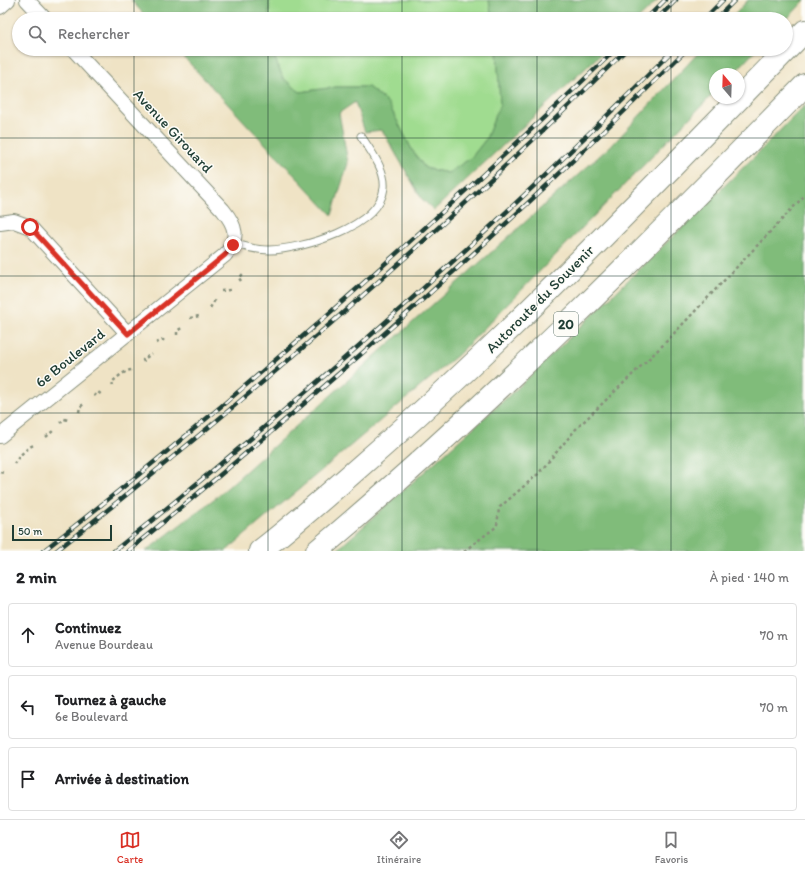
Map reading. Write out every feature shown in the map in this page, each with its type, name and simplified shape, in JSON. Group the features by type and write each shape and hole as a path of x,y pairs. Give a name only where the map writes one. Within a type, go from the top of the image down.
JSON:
{"highway":[{"name":"Autoroute du Souvenir","path":"793,43 805,31"},
{"name":"Autoroute du Souvenir","path":"260,551 392,438 481,357 641,199 781,56"},
{"name":"20","path":"317,551 433,450 494,393 666,225 805,85"}],"street":[{"path":"0,7 8,0"},
{"path":"27,0 38,12"},
{"name":"Avenue Girouard","path":"80,56 223,210 232,224 235,236 233,243"},
{"path":"0,223 14,221 30,227 128,334"},
{"name":"6e Boulevard","path":"0,436 225,255 233,243"}],"lane":[{"path":"233,243 254,249 270,250 321,240 341,233 360,222 380,202 384,188 383,176 375,157 361,136"}],"path":[{"path":"464,551 496,527 500,507 538,474 576,430 663,345 805,195"},
{"path":"241,281 239,278 243,274"},
{"path":"221,291 230,290"},
{"path":"210,308 215,300"},
{"path":"190,318 199,316"},
{"path":"177,335 177,331 183,327"},
{"path":"156,343 163,340 166,343"},
{"path":"144,362 143,360 151,354"},
{"path":"113,386 112,382 122,374 130,369 134,370"},
{"path":"94,396 98,392 102,395"},
{"path":"78,412 80,407 85,403"},
{"path":"60,423 64,419 68,420"},
{"path":"46,437 54,430"},
{"path":"14,464 16,459 25,453 27,448 31,445 35,445"},
{"path":"0,472 4,473"}],"green space":[{"path":"131,0 269,0 269,12 142,12"},
{"path":"269,0 489,0 491,12 269,12"},
{"path":"489,0 658,0 645,12 491,12"},
{"path":"748,0 805,0 793,13 737,12"},
{"path":"183,56 274,56 283,78 300,92 336,87 368,87 388,103 412,150 425,168 448,173 471,158 486,139 500,104 497,56 599,56 434,210 422,199 382,130 365,132 355,102 339,113 348,163 332,215"},
{"path":"274,56 497,56 500,104 486,139 471,158 448,173 425,168 412,150 388,103 368,87 336,87 300,92 283,78"},
{"path":"695,56 750,56 739,68 709,68 709,98 459,354 226,551 146,551 219,495 615,142"},
{"path":"805,105 805,551 336,551 523,383"}],"railway":[{"path":"653,12 665,0"},
{"path":"664,12 676,0"},
{"path":"711,12 723,0"},
{"path":"723,12 735,0"},
{"path":"43,551 191,432 336,308 477,180 609,56"},
{"path":"56,551 204,431 349,308 490,180 620,56"},
{"path":"114,551 187,492 402,308 540,180 667,56"},
{"path":"128,551 272,431 414,308 552,180 680,56"}],"route":[{"path":"30,227 128,334 225,255 233,245"}]}
